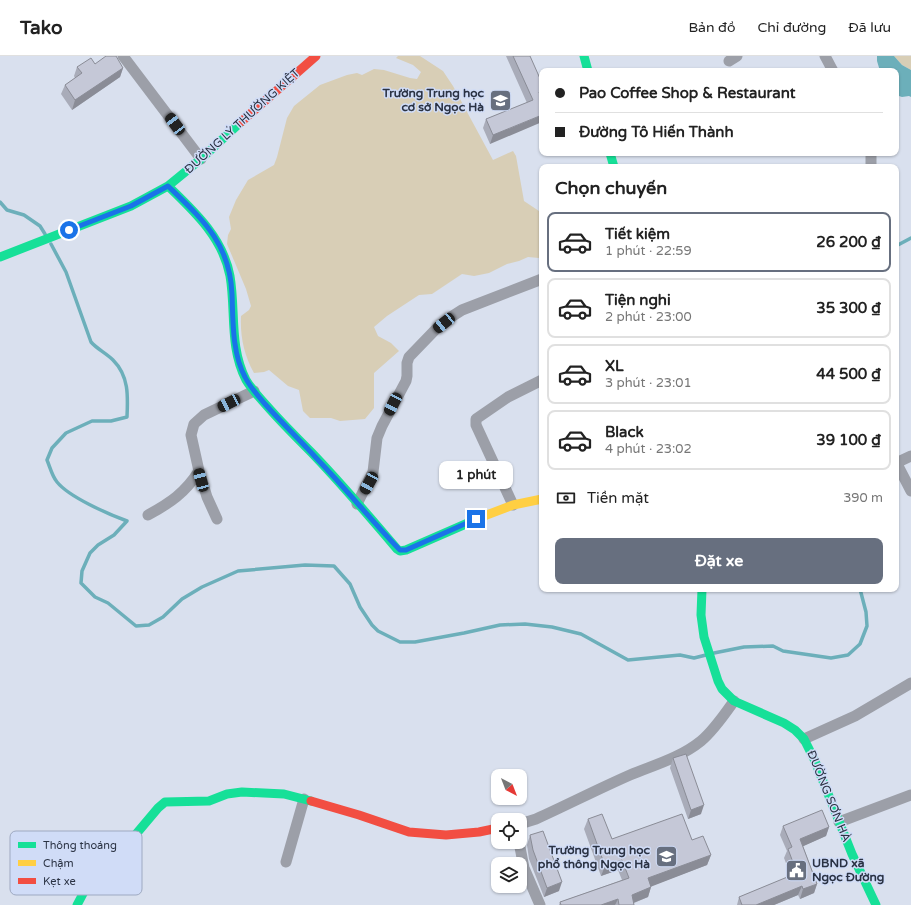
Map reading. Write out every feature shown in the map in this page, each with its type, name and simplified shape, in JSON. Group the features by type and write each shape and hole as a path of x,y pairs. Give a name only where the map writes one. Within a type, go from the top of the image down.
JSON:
{"main road":[{"name":"ĐƯỜNG LÝ THƯỜNG KIỆT","path":"0,257 131,206 168,186 201,159 261,103 316,56"},
{"path":"584,56 587,68"},
{"path":"168,186 211,230 218,241 231,278 233,324 238,359 245,378 254,391 400,550 406,550 487,514 513,505 539,500"},
{"name":"ĐƯỜNG SƠN HÀ","path":"702,592 701,615 704,637 718,681 722,688 734,701 784,723 795,730 804,739 815,761 852,854 876,905"},
{"path":"139,831 165,802 209,801 227,794 242,792 284,794 359,814 409,832 446,835 491,829"},
{"path":"77,905 82,895"}],"street":[{"path":"123,56 201,159"},
{"path":"825,56 831,68"},
{"path":"357,504 369,483 373,472 377,438 406,382 408,376 407,363 410,357 437,328 462,310 539,280"},
{"path":"513,505 476,425 476,419 508,397 539,382"},
{"path":"217,519 207,497 199,471 191,435 194,424 204,415 254,391"},
{"path":"899,462 911,456"},
{"path":"899,469 911,491"},
{"path":"148,514 166,505 188,487 199,471"},
{"path":"804,739 855,716 911,683"},
{"path":"527,822 536,820 690,749 713,729 734,701"},
{"path":"839,822 911,795"},
{"path":"286,862 304,799"},
{"path":"520,849 524,868 540,905"}],"shaded area":[{"path":"398,56 420,56 443,71 453,86 493,160 513,151 516,156 524,201 539,211 539,258 528,257 507,264 489,273 474,276 462,274 432,294 419,295 387,316 374,327 378,336 391,343 399,351 374,373 374,408 365,419 340,421 331,418 310,418 303,411 299,390 288,386 269,370 254,373 245,352 241,331 241,316 249,310 251,306 246,289 227,244 228,235 231,229 229,217 236,200 248,180 274,165 287,118 294,106 320,85 347,75 357,73 362,75 374,69 384,70 417,79 421,72 413,65 396,58"},
{"path":"894,56 911,56 911,70 902,65"}],"water":[{"path":"877,56 894,56 902,65 911,70 911,97 899,96 899,68 879,68"}],"building":[{"path":"106,56 116,56 123,68 75,100 65,85 82,73 77,67 91,58 95,64"},
{"path":"513,56 530,56 539,76 539,116 493,135 486,119 533,100"},
{"path":"686,754 704,805 691,810 673,758"},
{"path":"822,810 829,827 800,839 817,884 803,889 802,886 756,905 742,905 739,897 797,873 788,849 792,847 783,826"},
{"path":"602,814 612,839 682,814 692,840 703,836 711,855 648,878 651,887 632,895 634,905 619,905 618,899 601,905 561,905 560,902 629,878 622,860 605,866 588,819"},
{"path":"543,831 562,882 547,888 533,850 530,835"}],"waterway":[{"path":"0,202 7,210 24,215 40,226 45,234"},
{"path":"899,244 911,238"},
{"path":"51,244 66,272 91,342 113,360 122,373 125,380 127,394 127,417 111,421 92,421 66,433 52,448 47,460 54,477 63,488 79,499 127,521 114,535 98,545 90,553 82,571 81,583 95,597 108,603 136,626 149,625 163,617 182,599 202,587 238,571 305,565 334,566 350,584 360,607 372,625 378,631 400,642 415,642 500,625 525,624 552,627 581,634 628,660 680,655 694,658 706,655"},
{"path":"714,653 744,647 773,646 783,651 831,658 848,655 860,644 867,626 866,612 861,592"}],"traffic: fast":[{"path":"584,56 587,68"},
{"path":"0,257 131,206 168,186 201,159 241,122"},
{"path":"611,156 613,164"},
{"path":"168,186 206,226 221,250 226,262 232,289 237,355 246,380 253,391 333,476 397,549 400,551 406,550 484,516"},
{"path":"702,592 701,615 704,637 722,689 734,701 784,723 795,730 804,739 815,761 852,854 876,905"},
{"path":"139,831 165,802 209,801 227,794 242,792 284,794 311,801"},
{"path":"77,905 82,895"}],"traffic: slow":[{"path":"484,516 513,505 539,500"}],"traffic: jam":[{"path":"241,122 316,56"},
{"path":"311,801 409,832 446,835 491,829"}],"place":[{"name":"Trường Trung học cơ sở Ngọc Hà","path":"500,100"},
{"name":"Trường Trung học phổ thông Ngọc Hà","path":"666,857"},
{"name":"UBND xã Ngọc Đường","path":"797,870"}],"route":[{"path":"69,230 131,206 168,186 211,230 218,241 231,278 233,324 238,359 240,368 245,378 273,413 338,481 357,504 400,550 406,550 476,519"}]}
